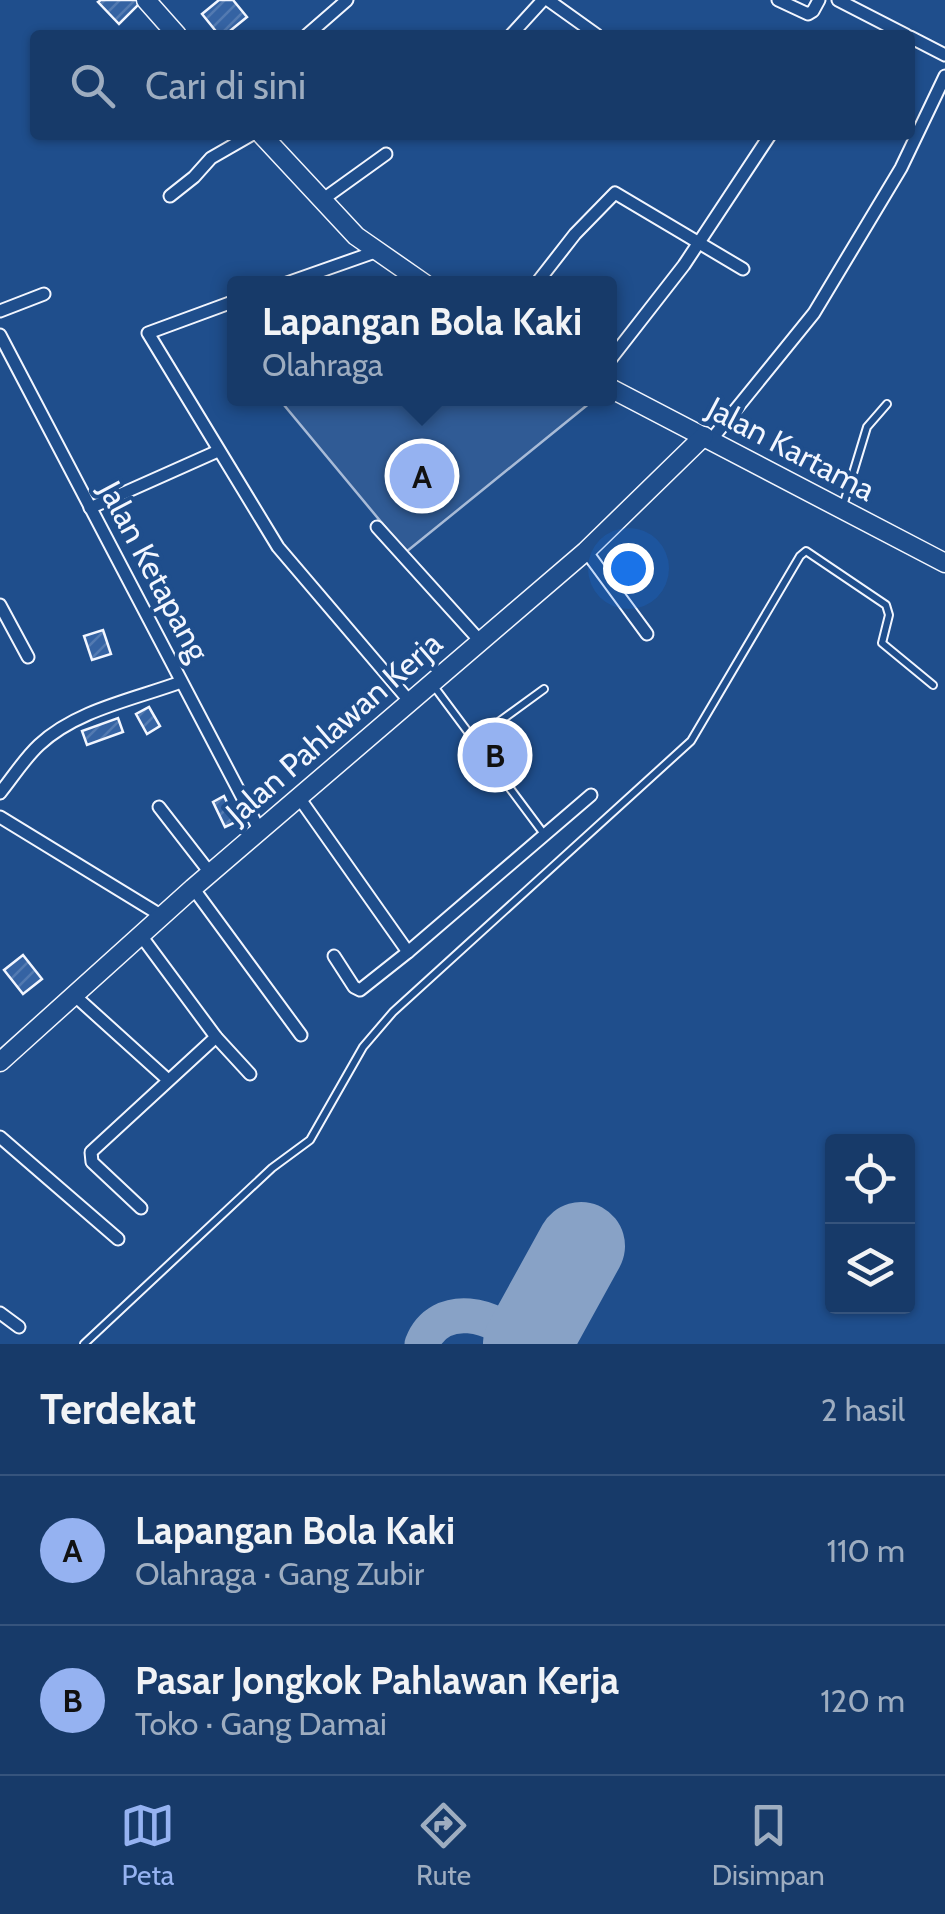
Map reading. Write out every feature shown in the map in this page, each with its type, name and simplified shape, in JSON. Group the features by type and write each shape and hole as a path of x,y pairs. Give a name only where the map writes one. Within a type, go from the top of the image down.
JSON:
{"street":[{"path":"146,0 173,30"},
{"path":"312,30 347,0"},
{"path":"516,30 546,0 591,30"},
{"path":"778,0 808,14 819,0"},
{"path":"838,0 896,30"},
{"path":"915,40 945,55"},
{"path":"915,139 945,76"},
{"path":"170,196 211,158 243,140"},
{"path":"267,140 375,252 412,276"},
{"path":"617,351 698,243 767,140"},
{"path":"707,438 814,313 914,140"},
{"path":"322,200 386,154"},
{"path":"542,276 615,192 743,268"},
{"path":"307,276 375,252"},
{"path":"0,311 44,294"},
{"path":"227,304 148,333 286,558 351,629 411,704"},
{"name":"Jalan Ketapang","path":"0,335 260,832"},
{"path":"0,368 14,362"},
{"name":"Jalan Kartama","path":"617,392 945,563"},
{"name":"Jalan Pahlawan Kerja","path":"2,1054 411,704 586,551 707,438"},
{"path":"90,508 218,451"},
{"path":"378,526 480,642"},
{"path":"586,551 647,634"},
{"path":"0,605 28,657"},
{"path":"0,793 30,754 58,731 104,709 181,682"},
{"path":"334,956 360,990 591,795"},
{"path":"300,798 408,952"},
{"path":"159,807 210,874"},
{"path":"0,817 162,916"},
{"path":"193,888 301,1035"},
{"path":"142,937 216,1037 250,1074"},
{"path":"74,995 167,1079"},
{"path":"141,1208 90,1156 167,1079 216,1037"},
{"path":"0,1137 118,1239"},
{"path":"0,1313 19,1327"}],"lane":[{"path":"842,508 866,427 888,404"},
{"path":"84,1344 272,1168 310,1140 363,1047 392,1012 684,749 806,551 886,605 889,615 882,643 933,685"},
{"path":"432,684 544,834"},
{"path":"474,740 544,688"}],"shaded area":[{"path":"285,406 586,406 406,552"}],"building":[{"path":"143,0 119,24 98,2"},
{"path":"219,0 233,0 247,17 231,30 215,30 202,14"},
{"path":"103,630 111,654 92,660 84,636"},
{"path":"149,707 160,726 147,734 136,714"},
{"path":"118,718 123,732 87,745 82,731"},
{"path":"224,796 236,822 225,827 213,802"},
{"path":"23,955 42,979 23,994 4,970"}],"taxiway":[{"path":"422,1344 430,1330 454,1316 484,1319 511,1333 521,1344"}],"runway":[{"path":"527,1344 581,1246"}],"place":[{"name":"Lapangan Bola Kaki","path":"422,476"},
{"name":"Pasar Jongkok Pahlawan Kerja","path":"495,755"}]}
